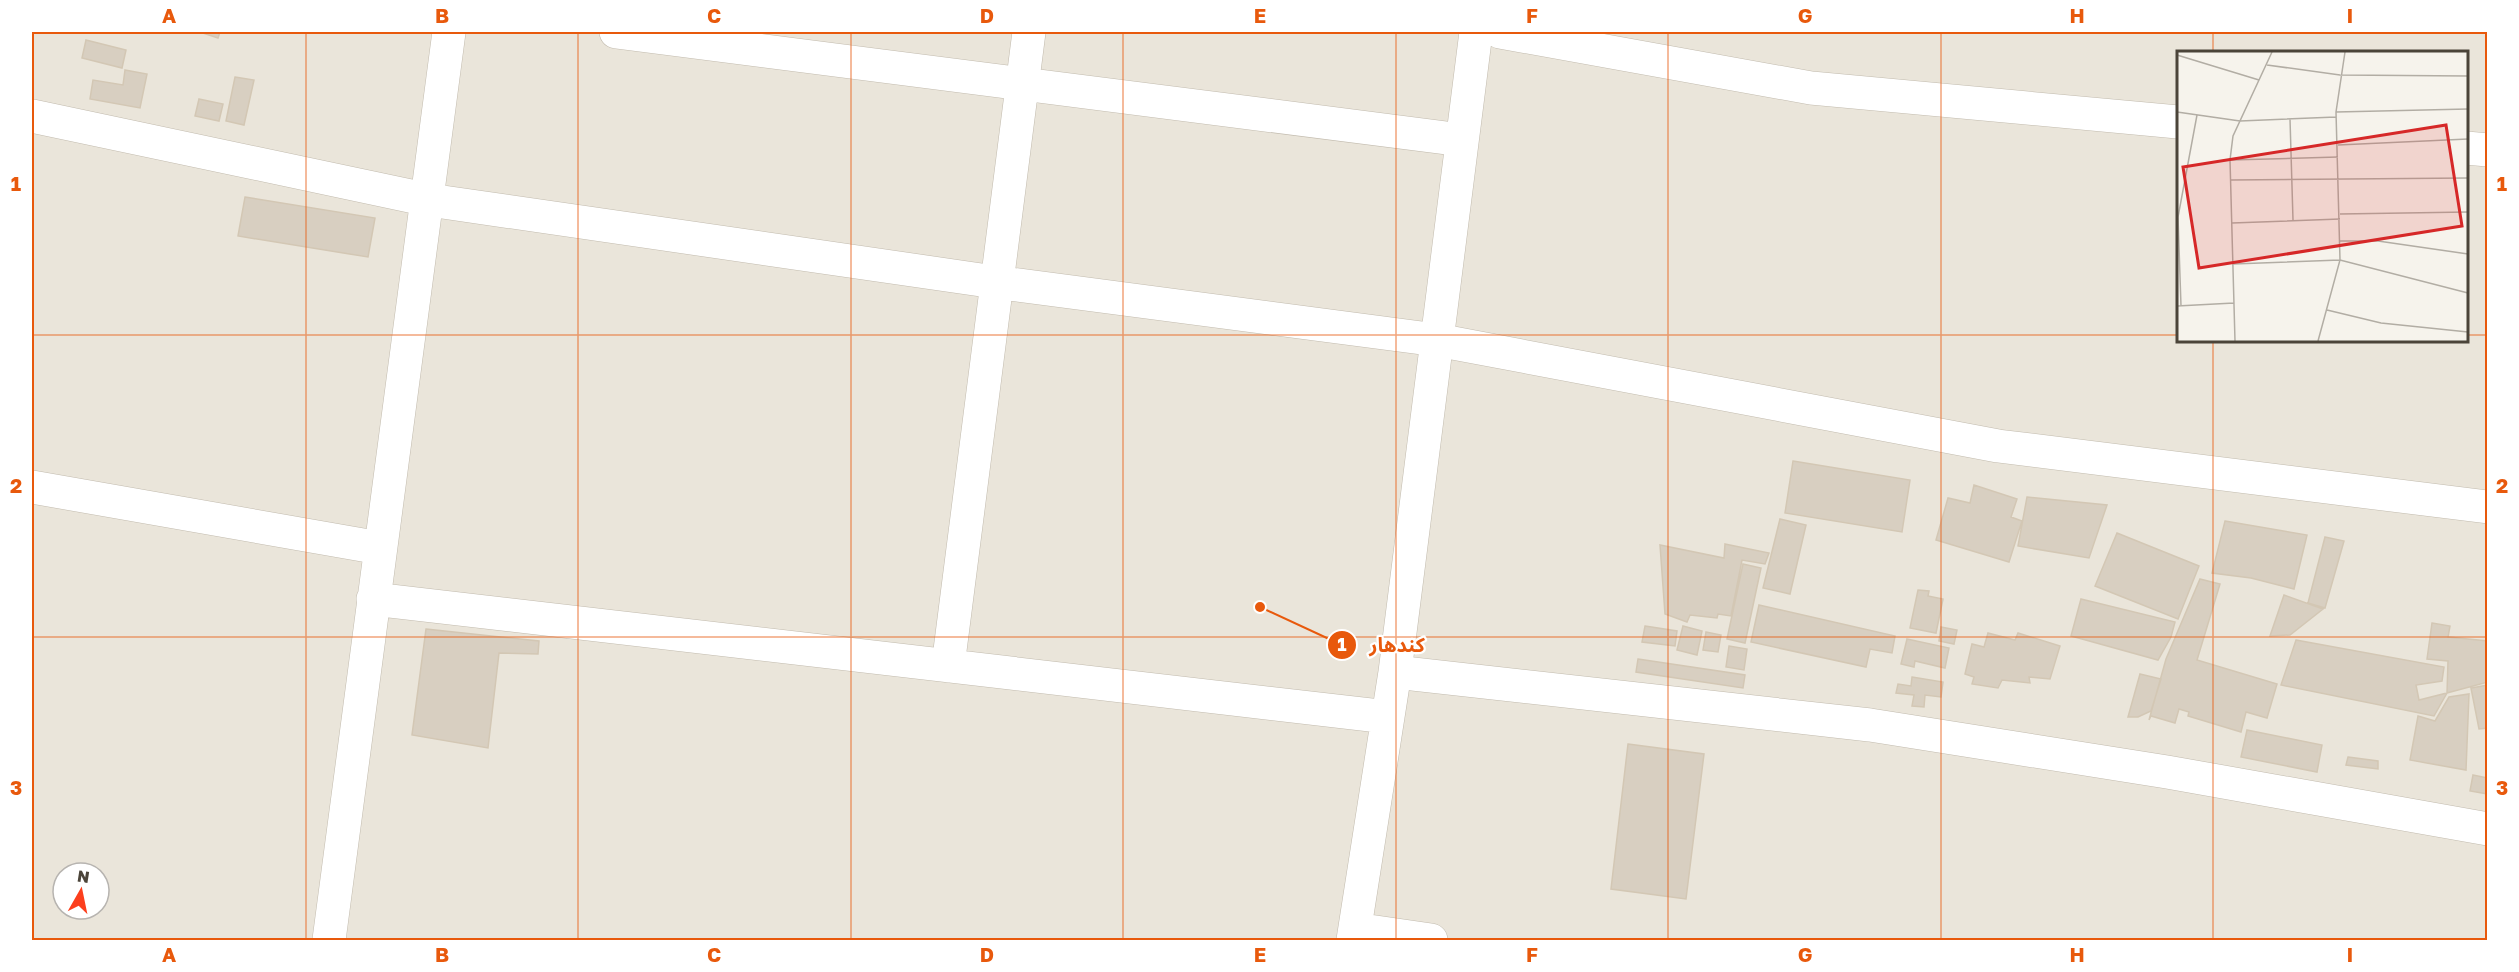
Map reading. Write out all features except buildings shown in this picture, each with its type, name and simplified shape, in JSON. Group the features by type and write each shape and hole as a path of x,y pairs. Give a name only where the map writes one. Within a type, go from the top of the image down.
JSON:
{"street":[{"path":"329,940 380,548 429,200 449,32"},
{"path":"616,32 1023,82 1462,140"},
{"path":"948,666 995,282 1029,32"},
{"path":"1431,940 1354,935 1395,672 1476,32"},
{"path":"1500,32 1811,88 2177,122"},
{"path":"32,116 429,200 995,282 1437,340 1998,446 2487,507"},
{"path":"2468,148 2487,150"},
{"path":"32,487 380,548"},
{"path":"374,599 1388,717"},
{"path":"1395,672 1870,725 2167,772 2487,829"}],"shaded area":[{"path":"32,32 2487,32 2487,940 32,940"}],"place":[{"name":"کندهار","path":"1260,607"}]}
